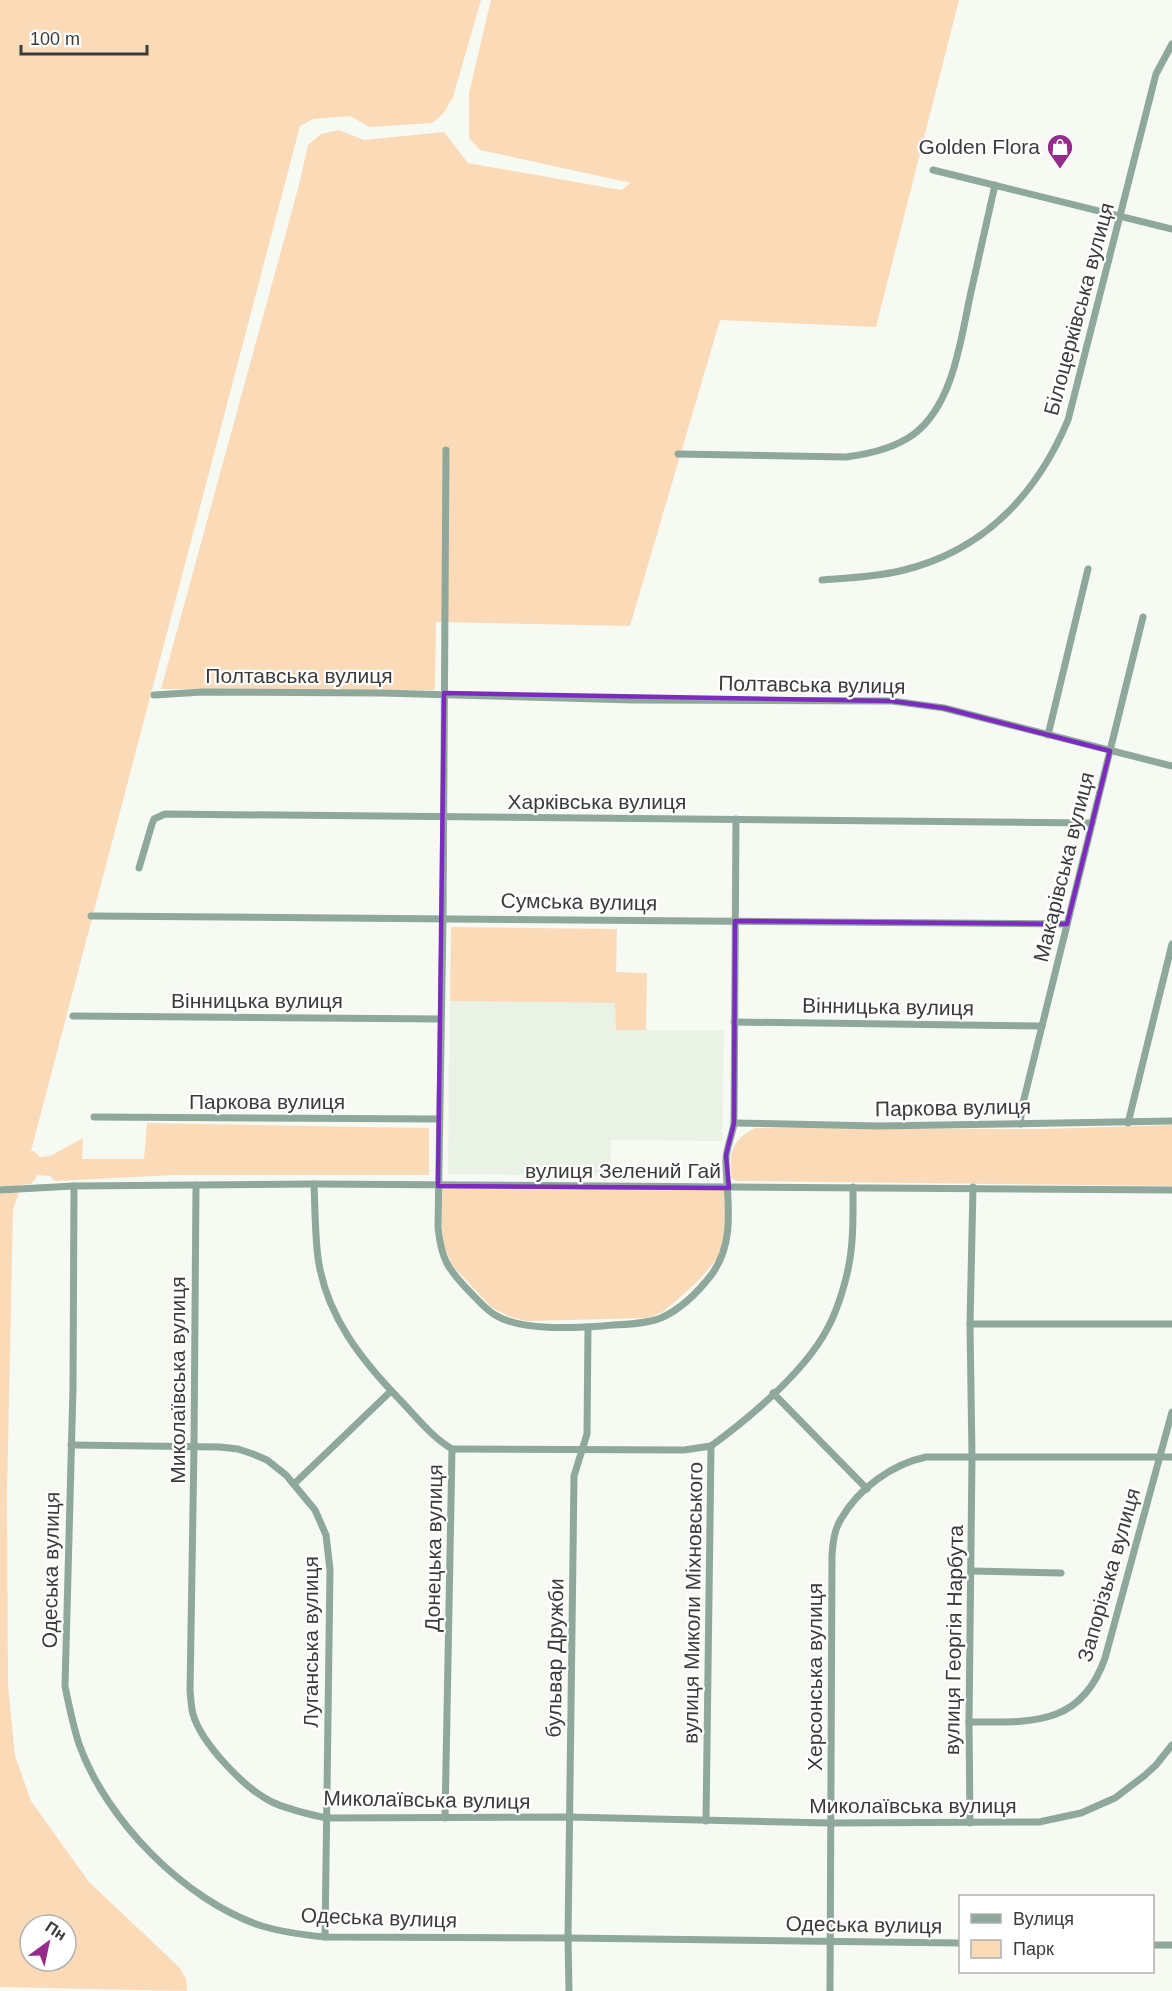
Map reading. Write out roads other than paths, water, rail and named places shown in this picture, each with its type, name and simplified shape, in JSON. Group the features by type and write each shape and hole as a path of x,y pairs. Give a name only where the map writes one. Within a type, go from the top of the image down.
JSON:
{"street":[{"name":"Білоцерківська вулиця","path":"822,580 900,571 943,557 984,533 1015,505 1031,486 1059,440 1068,420 1156,74 1172,44"},
{"path":"933,170 1172,229"},
{"path":"678,454 846,457 869,454 915,434 929,419 948,384 955,364 995,185"},
{"path":"446,450 438,1227 442,1255 460,1282 494,1315 525,1326 588,1327 650,1321 674,1310 693,1295 712,1274 720,1260 728,1230 729,1188 726,1155 734,1123 736,819"},
{"path":"1048,735 1088,569"},
{"name":"Макарівська вулиця","path":"1020,1124 1143,617"},
{"name":"Полтавська вулиця","path":"154,695 203,692 444,693 633,700 892,701 944,708 1172,766"},
{"name":"Харківська вулиця","path":"139,868 154,819 165,814 1092,823"},
{"name":"Сумська вулиця","path":"91,916 442,917 1067,924"},
{"path":"1128,1123 1172,944"},
{"name":"Вінницька вулиця","path":"73,1016 441,1019"},
{"name":"Вінницька вулиця","path":"734,1022 1042,1026"},
{"name":"Паркова вулиця","path":"94,1117 439,1119"},
{"name":"Паркова вулиця","path":"734,1123 879,1126 1172,1121"},
{"name":"вулиця Зелений Гай","path":"0,1190 74,1186 314,1184 1172,1190"},
{"name":"Донецька вулиця","path":"314,1184 318,1259 329,1302 339,1322 352,1343 391,1391 433,1435 452,1449 444,1818"},
{"name":"Миколаївська вулиця","path":"196,1185 190,1691 193,1715 206,1742 245,1783 271,1802 326,1818 570,1817 830,1823 1039,1822 1081,1813 1115,1798 1156,1765 1172,1745"},
{"name":"Одеська вулиця","path":"74,1186 65,1686 80,1745 96,1780 143,1847 175,1876 203,1897 233,1915 263,1926 301,1935 959,1943"},
{"name":"вулиця Миколи Міхновського","path":"706,1821 711,1446 773,1393 801,1365 823,1337 841,1296 851,1249 853,1187"},
{"name":"вулиця Георгія Нарбута","path":"969,1823 972,1457 970,1324 973,1187"},
{"path":"970,1324 1172,1324"},
{"name":"бульвар Дружби","path":"569,1991 574,1476 587,1434 588,1327"},
{"path":"294,1484 391,1391"},
{"path":"773,1393 867,1489"},
{"name":"Запорізька вулиця","path":"969,1722 1020,1722 1054,1715 1071,1707 1093,1686 1105,1658 1172,1412"},
{"name":"Луганська вулиця","path":"71,1445 238,1449 254,1454 277,1467 294,1484 322,1522 329,1551 330,1570 325,1937"},
{"path":"452,1449 684,1450 711,1446"},
{"name":"Херсонська вулиця","path":"830,1991 832,1556 834,1537 840,1520 867,1489 895,1468 912,1460 926,1457 972,1457"},
{"path":"972,1457 1172,1457"},
{"path":"971,1571 1062,1573"},
{"path":"1154,1945 1172,1945"}],"place":[{"name":"Golden Flora","path":"1060,170"}]}
